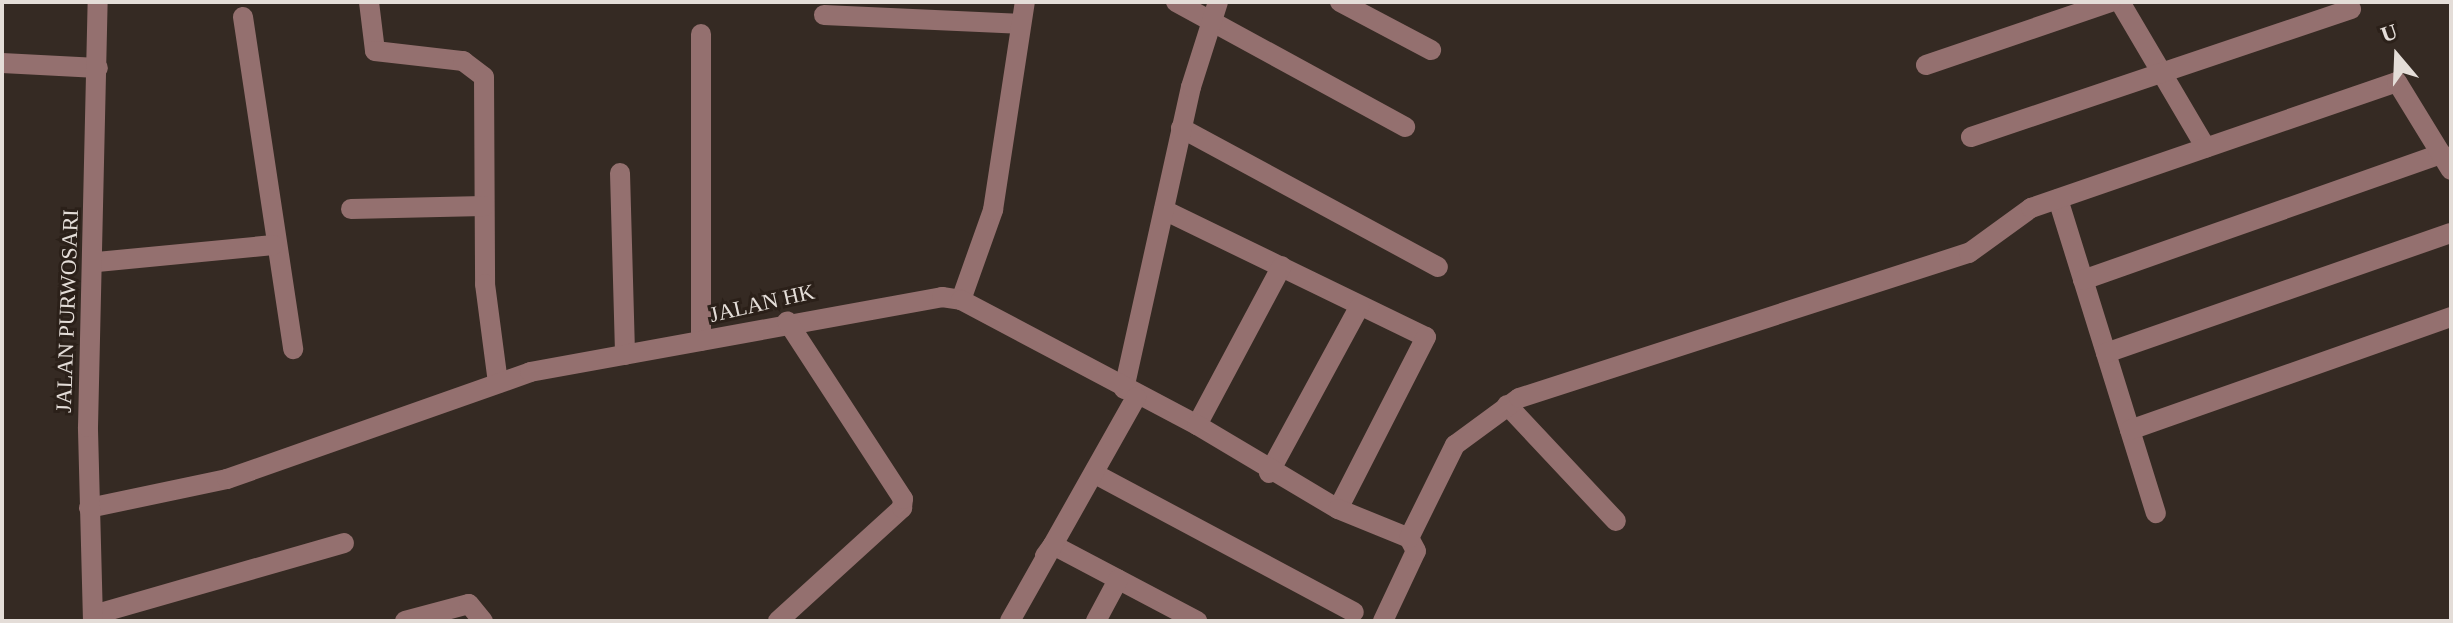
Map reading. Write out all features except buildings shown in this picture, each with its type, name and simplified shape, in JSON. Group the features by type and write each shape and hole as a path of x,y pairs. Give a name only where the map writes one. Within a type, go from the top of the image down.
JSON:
{"street":[{"name":"JALAN PURWOSARI","path":"93,618 89,508 97,262 98,2"},
{"path":"369,2 375,51 463,61 484,77 485,284 498,383"},
{"path":"1025,2 993,210 961,300 1130,393 1197,425 1269,473 1338,509 1409,538 1416,551 1383,621"},
{"path":"1176,2 1405,127"},
{"path":"1010,621 1097,475 1130,393 1181,128 1209,21 1218,2"},
{"path":"1340,2 1431,50"},
{"path":"1926,65 2111,2"},
{"path":"2120,2 2206,148"},
{"path":"1971,137 2351,9"},
{"path":"824,15 1020,24"},
{"path":"243,17 273,245 293,349"},
{"path":"701,34 701,341"},
{"path":"2,63 98,68"},
{"path":"1409,538 1455,445 1507,405 1969,253 2031,208 2397,82 2446,162 2083,280"},
{"path":"1181,128 1438,267"},
{"path":"620,173 625,355"},
{"path":"2058,199 2156,513"},
{"path":"351,209 484,206"},
{"path":"1164,210 1426,337 1338,509"},
{"path":"2106,353 2451,233"},
{"path":"97,262 273,245"},
{"path":"1197,425 1282,266"},
{"name":"JALAN HK","path":"89,508 227,479 498,383 787,321 961,300"},
{"path":"1269,473 1359,307"},
{"path":"2130,430 2451,317"},
{"path":"778,621 902,508 903,499 787,321"},
{"path":"1507,405 1616,521"},
{"path":"1097,475 1354,612"},
{"path":"93,618 344,543"},
{"path":"1053,545 1190,619"},
{"path":"996,621 1053,545"},
{"path":"1096,621 1118,580"},
{"path":"405,621 469,604 483,621"}]}
